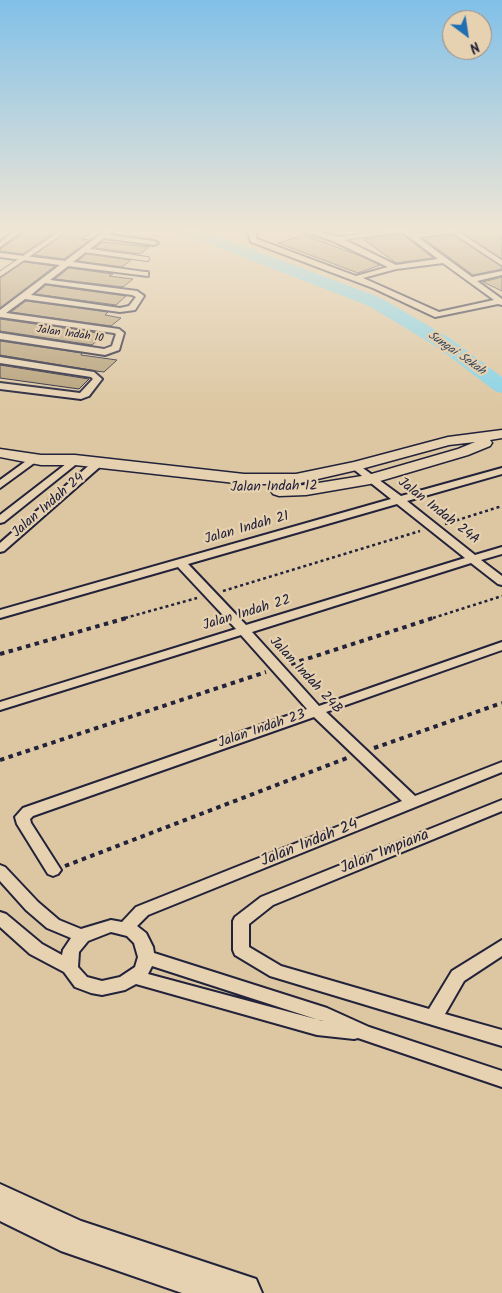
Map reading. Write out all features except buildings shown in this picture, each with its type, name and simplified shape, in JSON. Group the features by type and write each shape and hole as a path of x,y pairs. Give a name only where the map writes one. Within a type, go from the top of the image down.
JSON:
{"highway":[{"path":"0,1202 76,1238 242,1293"}],"street":[{"path":"0,315 32,290"},
{"path":"24,296 120,310 132,308 140,296 134,293 114,290"},
{"path":"383,290 438,315 501,302"},
{"path":"485,290 501,302"},
{"name":"Jalan Indah 10","path":"0,315 120,333 116,348 106,352 0,336"},
{"path":"0,360 97,376 98,378 86,394 74,396 0,386"},
{"name":"Jalan Indah 12","path":"93,467 244,479 296,479 356,466 448,441 502,435"},
{"name":"Jalan Indah 12","path":"0,453 243,492 306,490 370,479 463,452 502,435"},
{"path":"0,485 37,460"},
{"name":"Jalan Indah 24","path":"0,520 70,464"},
{"name":"Jalan Indah 24A","path":"356,466 502,582"},
{"name":"Jalan Indah 24","path":"0,549 93,467"},
{"name":"Jalan Indah 21","path":"0,614 502,471"},
{"name":"Jalan Indah 22","path":"0,706 502,550"},
{"name":"Jalan Indah 24B","path":"181,563 279,668 316,711 413,803"},
{"name":"Jalan Indah 23","path":"53,870 24,824 22,816 28,812 502,646"},
{"name":"Jalan Indah 24","path":"125,929 142,911 502,767"},
{"name":"Jalan Impiana","path":"433,1018 276,971 242,950 241,921 267,901 502,805"},
{"path":"0,871 32,906 54,924 82,936"},
{"path":"0,918 36,949 70,967"},
{"path":"111,926 132,931 140,938 145,947 146,957 140,971 125,983 114,987 97,987 81,982 74,975 70,967 71,950 82,936 111,926"},
{"path":"502,947 458,976 433,1018 502,1038"},
{"path":"146,957 327,1015 364,1033 502,1079"},
{"path":"134,977 317,1028 364,1033"}],"path":[{"path":"0,654 209,595 502,506"},
{"path":"0,760 502,596"},
{"path":"53,870 359,753 502,703"}],"waterway":[{"name":"Sungai Sekah","path":"345,290 375,302 444,343 502,387"}]}
